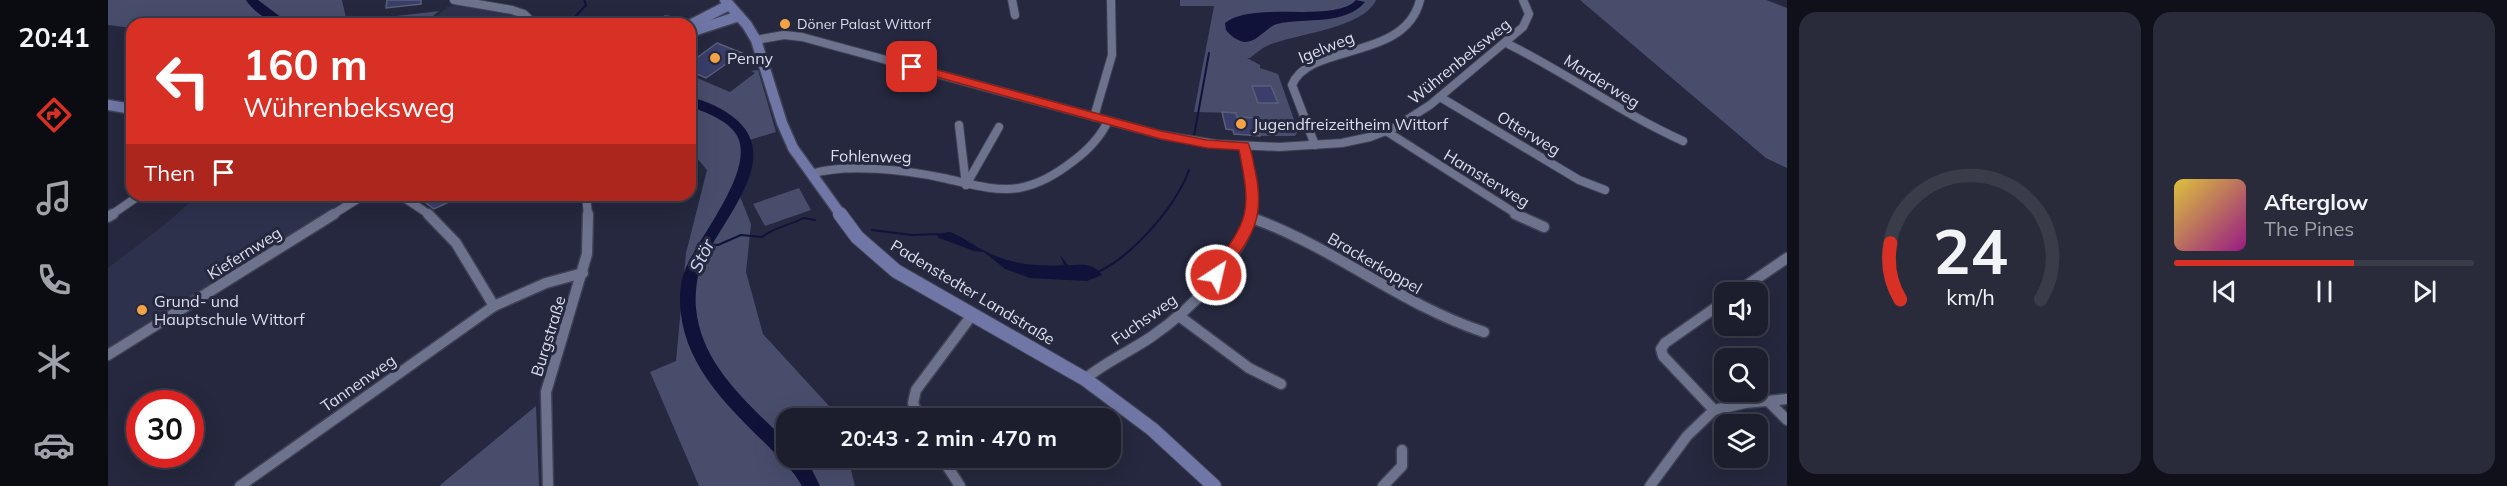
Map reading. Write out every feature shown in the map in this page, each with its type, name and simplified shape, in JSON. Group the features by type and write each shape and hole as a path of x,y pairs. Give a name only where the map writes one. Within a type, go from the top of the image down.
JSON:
{"street":[{"path":"454,0 512,10 528,18"},
{"path":"1012,0 1015,15"},
{"path":"1094,117 1112,55 1111,0"},
{"name":"Igelweg","path":"1315,145 1308,121 1292,85 1296,75 1396,33 1414,20 1420,9 1420,0"},
{"name":"Wührenbeksweg","path":"756,40 784,35 802,37 1108,121 1196,142 1244,146 1315,145 1353,140 1386,131 1414,117 1506,43 1527,23 1529,13 1523,0"},
{"path":"696,21 727,2"},
{"name":"Padenstedter Landstraße","path":"727,2 756,40 782,123 793,147 841,218 870,250 896,271 1085,379 1164,437 1214,486"},
{"path":"696,30 739,16"},
{"name":"Marderweg","path":"1506,43 1553,66 1654,129 1683,141"},
{"name":"Otterweg","path":"1440,97 1579,180 1605,190"},
{"path":"108,105 126,108"},
{"name":"Fohlenweg","path":"811,174 827,169 897,170 966,184 1006,189 1041,182 1060,172 1098,138 1108,121"},
{"path":"958,124 966,184"},
{"path":"966,184 999,127"},
{"name":"Hamsterweg","path":"1386,131 1507,210 1544,227"},
{"name":"Fuchsweg","path":"1085,379 1101,366 1154,335 1179,316 1216,275 1244,236 1252,218 1253,190 1244,146"},
{"path":"108,217 131,201"},
{"name":"Kiefernweg","path":"108,355 354,201"},
{"path":"409,201 430,214 459,243 494,306"},
{"name":"Burgstraße","path":"548,486 548,444 544,415 546,392 583,273 589,232 586,201"},
{"name":"Brackerkoppel","path":"1252,218 1312,244 1440,318 1484,332"},
{"path":"1752,282 1787,258"},
{"name":"Tannenweg","path":"240,486 494,306 546,283 583,273"},
{"path":"1714,309 1665,343 1661,349 1664,356 1714,410"},
{"path":"915,408 913,403 916,390 972,315"},
{"path":"1179,316 1249,368 1281,384"},
{"path":"1768,401 1787,399"},
{"path":"1768,401 1787,420"},
{"path":"1650,486 1703,418 1725,406 1759,402"},
{"path":"1383,486 1402,466 1402,450"},
{"path":"948,468 960,486"}],"shaded area":[{"path":"108,0 342,0 346,18 126,18 126,27 108,25"},
{"path":"1180,0 1376,0 1369,10 1344,24 1269,45 1247,58 1260,65 1260,68 1278,74 1298,131 1295,136 1260,136 1255,118 1237,117 1236,113 1194,112 1214,6 1180,6"},
{"path":"1356,0 1365,2 1357,10 1347,15 1277,24 1250,41 1237,39 1226,30 1225,23 1238,16 1254,13 1330,10 1345,7"},
{"path":"1580,0 1766,0 1787,8 1787,168 1766,158"},
{"path":"456,5 512,14 518,18 435,18 447,7"},
{"path":"439,11 430,18 380,18"},
{"path":"758,70 776,132 746,141 747,166 737,189 751,224 746,272 763,334 831,408 776,408 776,468 850,468 855,486 699,486 650,372 676,361 686,253 707,170 696,157 696,78 730,92 755,73 751,71"},
{"path":"799,188 811,210 765,226 753,204"},
{"name":"Grund- und Hauptschule Wittorf","path":"191,201 345,201 108,353 108,268"},
{"path":"950,232 993,255 1012,261 1032,265 1064,265 1060,255 1068,265 1091,266 1102,275 1087,281 1030,278 1005,269 984,252 974,251 939,238 936,234"},
{"path":"536,406 539,486 439,486"}],"building":[{"path":"387,0 421,0 421,4 386,8"},
{"name":"Penny","path":"717,43 742,53 706,78 696,74 696,59"},
{"path":"1252,86 1271,86 1278,103 1258,103"},
{"name":"Jugendfreizeitheim Wittorf","path":"1222,112 1236,113 1237,117 1255,118 1260,136 1234,134 1233,130 1226,129"},
{"path":"423,201 451,201 434,209"}],"waterway":[{"name":"Stör","path":"252,0 256,6 275,18"},
{"path":"575,18 586,5 584,0"},
{"path":"1194,136 1209,53"},
{"name":"Stör","path":"696,104 724,116 742,133 748,153 744,174 690,276 688,300 692,332 698,349 718,381 776,443"},
{"path":"1100,271 1126,253 1152,228 1174,199 1189,170"},
{"path":"705,244 718,245 741,235 762,237 803,218 815,220"},
{"path":"872,230 912,235 938,234"},
{"name":"Stör","path":"801,468 811,486"}],"place":[{"name":"Döner Palast Wittorf","path":"785,24"},
{"name":"Penny","path":"715,58"},
{"name":"Jugendfreizeitheim Wittorf","path":"1241,124"},
{"name":"Grund- und Hauptschule Wittorf","path":"142,310"}],"route":[{"path":"912,67 1161,135 1218,146 1244,146 1253,190 1252,218 1244,236 1216,275"}]}
